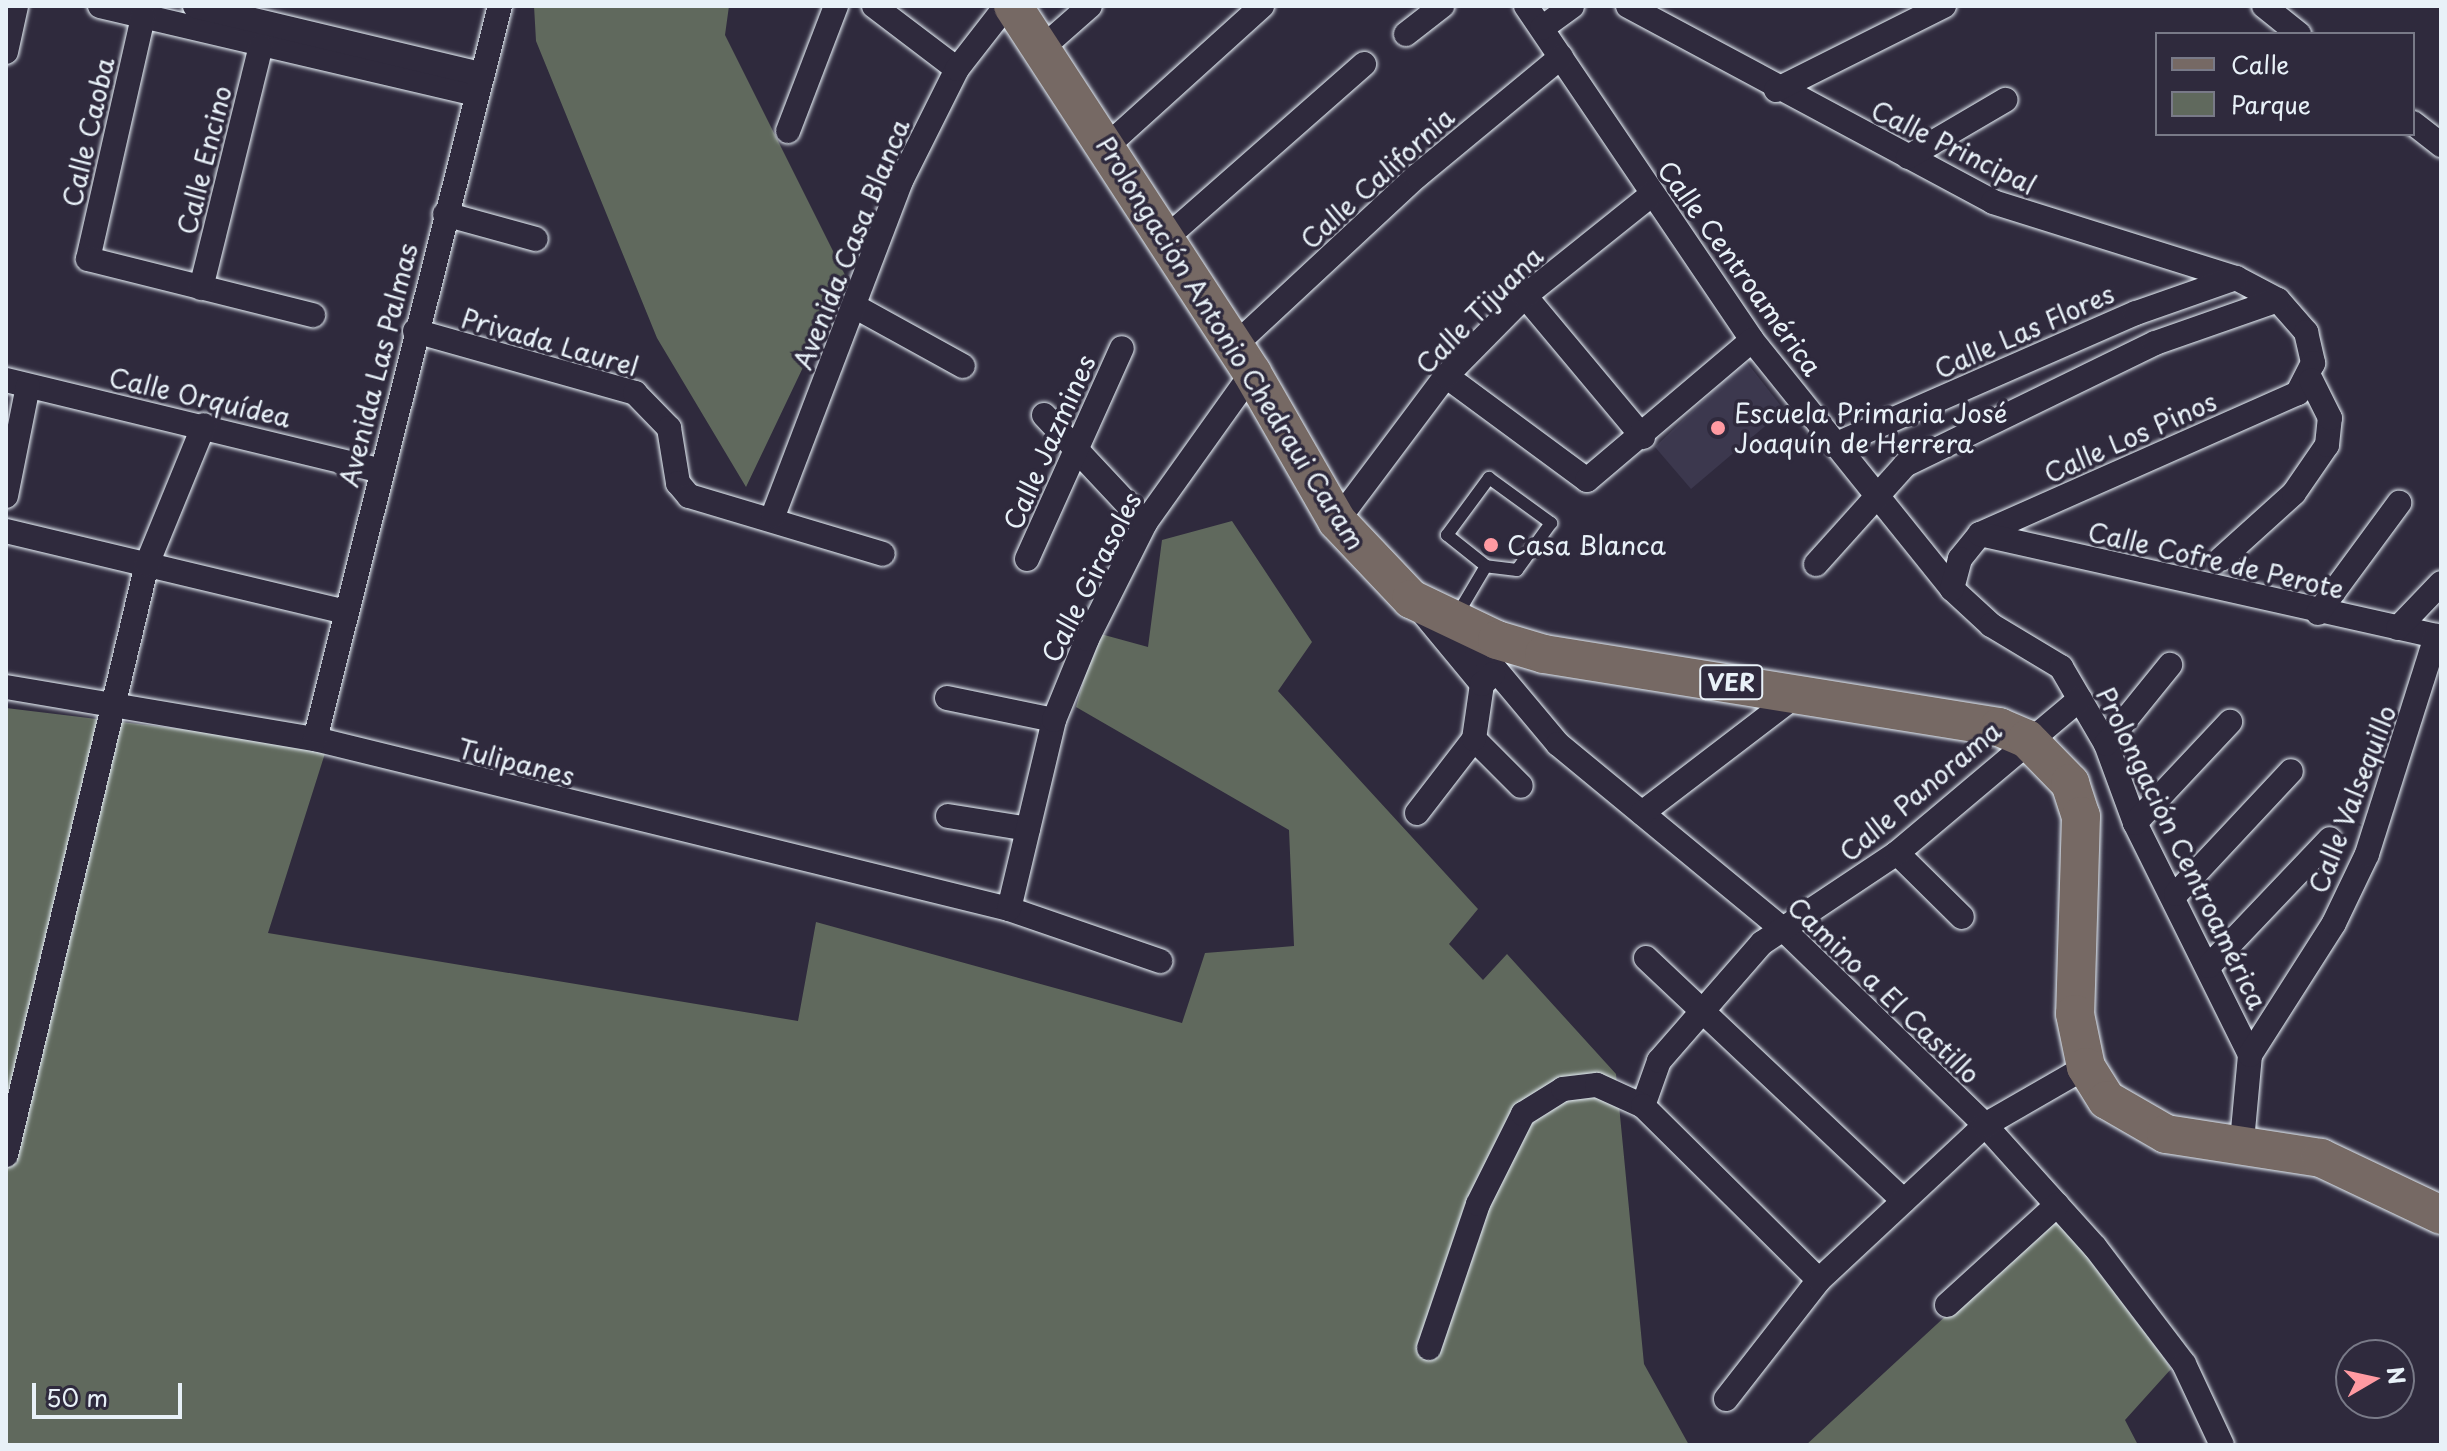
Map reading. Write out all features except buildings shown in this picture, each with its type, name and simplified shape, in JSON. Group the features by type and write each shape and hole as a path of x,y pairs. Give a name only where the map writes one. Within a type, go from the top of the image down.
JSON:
{"main road":[{"name":"Prolongación Antonio Chedraui Caram","path":"1013,6 1107,146 1243,360 1337,521 1411,599 1455,621 1544,654 1800,692 2027,739"},
{"path":"2027,739 2070,783 2081,816 2075,1014 2086,1067 2107,1100 2132,1121 2166,1134 2242,1142 2321,1158 2438,1207"}],"street":[{"path":"6,52 16,6"},
{"path":"100,6 261,46 477,84"},
{"path":"195,6 477,84"},
{"name":"Avenida Las Palmas","path":"315,739 342,611 382,471 477,84 500,6"},
{"path":"788,131 836,6"},
{"path":"874,6 957,69"},
{"name":"Avenida Casa Blanca","path":"773,516 856,307 901,181 957,69 1006,6"},
{"path":"1041,49 1090,6"},
{"path":"1107,146 1262,6"},
{"path":"1406,34 1442,6"},
{"name":"Calle Centroamérica","path":"1526,6 1752,340 1880,492 1952,589"},
{"path":"1542,28 1572,6"},
{"name":"Calle Principal","path":"1628,6 1776,90 1993,202 2236,278 2278,300 2306,332 2311,380"},
{"path":"1776,90 1944,6"},
{"name":"Calle Caoba","path":"132,12 88,259 201,288"},
{"name":"Calle Encino","path":"201,288 261,46"},
{"name":"Calle California","path":"1243,360 1417,176 1561,57"},
{"path":"1165,239 1364,64"},
{"path":"1908,157 2005,100"},
{"path":"2415,125 2441,145"},
{"name":"Calle Tijuana","path":"1337,521 1446,376 1525,296 1651,195"},
{"path":"445,214 536,239"},
{"name":"Calle Las Flores","path":"1837,444 2069,342 2236,278"},
{"path":"201,288 313,315"},
{"path":"1525,296 1643,437"},
{"path":"1816,564 1905,465 2155,343 2278,300"},
{"path":"856,307 963,366"},
{"name":"Privada Laurel","path":"415,331 635,393 669,428 678,483 689,496 773,516 883,554"},
{"path":"1446,376 1587,480 1643,437 1752,340"},
{"path":"2069,342 2085,379"},
{"name":"Calle Jazmines","path":"1027,559 1122,348"},
{"name":"Calle Girasoles","path":"1009,909 1054,720 1145,523 1243,360"},
{"path":"2221,559 2294,493 2331,431 2311,380"},
{"name":"Calle Los Pinos","path":"1980,534 2298,393 2311,380"},
{"path":"6,496 17,383"},
{"name":"Calle Orquídea","path":"17,383 204,425 382,471"},
{"path":"1044,415 1076,445 1145,523"},
{"path":"6,1155 111,704 147,564 204,425"},
{"path":"2318,613 2399,503"},
{"path":"6,531 342,611"},
{"path":"1952,589 1960,559 1980,534"},
{"name":"Calle Cofre de Perote","path":"1980,534 2318,613 2438,636"},
{"path":"2398,628 2441,583"},
{"name":"Prolongación Centroamérica","path":"1952,589 1991,625 2061,667 2106,744 2135,823 2176,894 2250,1055 2242,1142"},
{"name":"Camino a El Castillo","path":"1411,599 1488,679 1558,744 1784,930 1985,1125 2057,1205 2184,1364 2222,1445"},
{"name":"Camino a El Castillo","path":"1455,621 1488,679"},
{"name":"Calle Valsequillo","path":"2250,1055 2334,923 2367,854 2438,636"},
{"path":"2106,744 2170,665"},
{"path":"1417,813 1474,739 1488,679"},
{"name":"Tulipanes","path":"6,687 315,739 1009,909 1160,961"},
{"path":"1642,813 1800,692"},
{"path":"947,698 1054,720"},
{"name":"Calle Panorama","path":"1643,1106 1659,1061 1762,943 1897,853 2027,739 2054,727 2080,699"},
{"path":"2135,823 2230,722"},
{"path":"1474,739 1521,786"},
{"path":"2176,894 2291,771"},
{"path":"948,816 1028,829"},
{"path":"2209,966 2330,839"},
{"path":"1897,853 1962,917"},
{"path":"1646,958 1704,1009 1904,1201"},
{"path":"1726,1399 1819,1280 1985,1125 2086,1067"},
{"path":"1429,1348 1478,1204 1523,1114 1563,1089 1597,1085 1643,1106 1819,1280"},
{"path":"1947,1305 2057,1205"}],"lane":[{"path":"1489,478 1551,523 1517,570 1486,566 1447,535 1489,478"},
{"path":"1455,621 1486,566"}],"shaded area":[{"name":"Escuela Primaria José Joaquín de Herrera","path":"1745,360 1784,410 1691,489 1655,447"}],"green space":[{"path":"534,6 729,6 725,35 846,277 746,487 657,338 536,41"},
{"path":"1232,521 1312,642 1278,691 1478,909 1449,944 1483,980 1507,954 1616,1074 1644,1364 1689,1445 6,1445 6,708 327,747 268,933 798,1021 816,922 1182,1023 1205,953 1294,946 1289,830 1076,707 1097,633 1148,647 1162,540"},
{"path":"2067,1204 2171,1369 2125,1420 2138,1445 1806,1445"}],"place":[{"name":"Escuela Primaria José Joaquín de Herrera","path":"1718,428"},
{"name":"Casa Blanca","path":"1491,545"}]}
